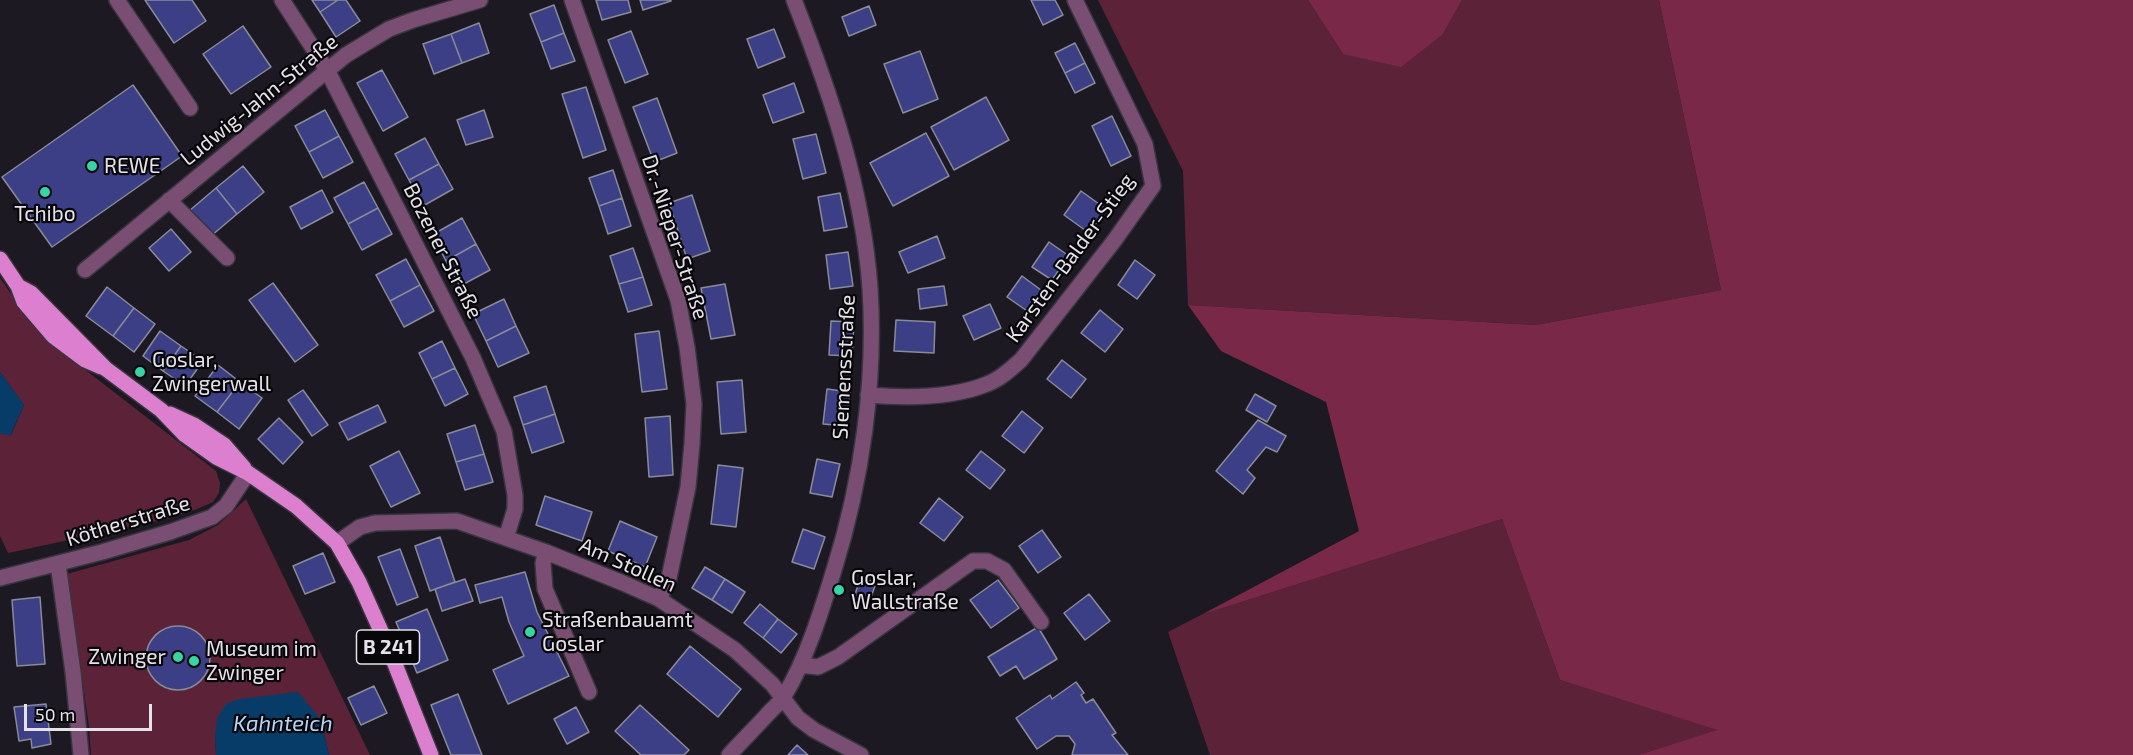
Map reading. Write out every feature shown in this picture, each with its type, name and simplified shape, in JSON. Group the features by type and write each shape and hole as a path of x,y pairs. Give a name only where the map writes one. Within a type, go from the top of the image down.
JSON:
{"main road":[{"name":"B 241","path":"0,259 18,286 31,293 106,369 161,410 185,435 216,457 248,473 296,506 338,543 359,582 431,755"}],"street":[{"path":"117,0 190,108"},
{"name":"Bozener Straße","path":"282,0 327,70 473,358 504,431 515,495 515,509 506,538"},
{"name":"Ludwig-Jahn-Straße","path":"85,270 327,70 370,39 413,20 480,0"},
{"name":"Dr.-Nieper-Straße","path":"572,0 678,300 687,347 694,404 688,487 669,578 659,599"},
{"name":"Siemensstraße","path":"729,755 783,697 800,665 828,590 840,550 857,482 868,395 871,337 870,287 861,223 840,130 794,0"},
{"name":"Karsten-Balder-Stieg","path":"868,395 926,395 968,391 989,384 1006,374 1028,351 1114,241 1153,186 1145,144 1075,0"},
{"path":"169,200 226,258"},
{"name":"Kötherstraße","path":"0,578 170,532 212,517 226,506 248,473"},
{"name":"Am Stollen","path":"338,543 360,527 375,523 457,521 546,552 623,583 659,599 735,650 759,671 783,697 798,718 814,730 861,755"},
{"path":"546,552 543,563 544,589 589,692"},
{"path":"800,665 818,667 838,657 974,561 987,561 1004,570 1041,622"},
{"path":"58,564 73,672 81,755"}],"shaded area":[{"path":"1098,0 1308,0 1343,54 1443,34 1462,0 1659,0 1721,290 1536,325 1188,305 1183,171"},
{"path":"1308,0 1462,0 1443,34 1401,67 1343,54"},
{"path":"1659,0 2133,0 2133,755 1638,755 1717,730 1560,680 1502,519 1201,615 1359,531 1326,402 1221,351 1188,305 1536,325 1721,290"},
{"path":"0,278 48,341 216,471 220,483 219,493 213,502 167,519 8,553 0,536 0,433 11,435 24,405 0,372"},
{"path":"246,499 370,755 329,755 321,720 215,736 216,755 91,755 89,726 67,574 189,540 218,525"},
{"path":"1502,519 1560,680 1718,730 1638,755 1210,755 1168,632 1201,615"}],"water":[{"path":"0,372 24,405 10,436 0,433"},
{"name":"Kahnteich","path":"298,692 321,720 329,755 216,755 217,718 226,704 239,699"}],"building":[{"path":"145,0 192,0 206,21 174,43"},
{"path":"312,0 338,0 320,12"},
{"path":"338,0 346,0 360,21 336,37 320,12"},
{"path":"596,0 628,0 631,12 602,20"},
{"path":"640,0 671,0 671,1 643,10"},
{"path":"1031,0 1055,0 1063,15 1043,25"},
{"path":"554,5 564,33 541,42 530,14"},
{"path":"869,6 876,25 849,36 842,17"},
{"path":"479,23 489,53 462,63 451,34"},
{"path":"243,26 271,67 231,94 203,54"},
{"path":"774,29 785,57 758,68 747,39"},
{"path":"631,31 648,74 625,83 608,40"},
{"path":"564,33 575,61 551,69 541,42"},
{"path":"451,34 462,63 434,74 423,44"},
{"path":"1075,43 1085,63 1065,73 1055,53"},
{"path":"920,51 938,99 903,113 884,64"},
{"path":"1085,63 1095,83 1075,93 1065,73"},
{"path":"382,70 408,117 383,131 357,83"},
{"path":"794,83 804,112 773,123 763,95"},
{"name":"REWE","path":"133,85 182,156 52,247 2,177"},
{"path":"586,87 606,150 583,158 562,94"},
{"path":"986,97 1009,140 954,170 931,127"},
{"path":"657,98 677,153 654,162 633,107"},
{"path":"325,110 339,136 309,152 295,126"},
{"path":"484,110 493,137 466,145 457,120"},
{"path":"1112,116 1131,156 1111,166 1092,126"},
{"path":"926,133 949,176 893,206 870,163"},
{"path":"816,134 826,173 803,179 793,139"},
{"path":"339,136 353,162 323,178 309,152"},
{"path":"425,138 439,164 409,180 395,154"},
{"path":"439,164 453,189 423,206 409,180"},
{"path":"243,166 264,192 237,214 216,188"},
{"path":"613,170 622,198 599,206 589,178"},
{"path":"364,182 378,208 348,224 334,198"},
{"path":"216,188 237,214 211,236 189,211"},
{"path":"322,190 333,212 301,229 290,207"},
{"path":"1081,191 1106,209 1089,233 1064,215"},
{"path":"840,193 847,227 824,231 818,197"},
{"path":"692,195 710,251 687,259 669,203"},
{"path":"622,198 631,226 608,234 599,206"},
{"path":"378,208 392,234 362,250 348,224"},
{"path":"462,218 476,244 446,261 432,235"},
{"path":"171,229 191,252 169,271 149,248"},
{"path":"937,236 945,258 908,273 899,252"},
{"path":"1049,242 1069,256 1052,280 1032,267"},
{"path":"476,244 490,270 460,286 446,261"},
{"path":"633,248 643,277 619,284 610,256"},
{"path":"848,252 853,286 830,289 826,255"},
{"path":"406,259 420,285 390,301 376,275"},
{"path":"1135,260 1155,275 1137,299 1118,285"},
{"path":"1022,276 1045,293 1030,313 1007,297"},
{"path":"643,277 652,305 628,312 619,284"},
{"path":"273,283 318,345 295,362 249,300"},
{"path":"725,284 735,335 711,339 701,288"},
{"path":"420,285 434,311 404,327 390,301"},
{"path":"944,286 947,305 920,309 918,289"},
{"path":"107,287 134,308 113,336 86,316"},
{"path":"504,299 516,326 486,341 473,314"},
{"path":"990,304 1001,328 974,340 963,316"},
{"path":"134,308 155,324 134,352 113,336"},
{"path":"1100,310 1123,329 1105,352 1081,333"},
{"path":"896,320 935,322 934,353 894,351"},
{"path":"831,321 854,322 852,356 829,355"},
{"path":"516,326 529,353 498,367 486,341"},
{"path":"160,331 181,346 163,371 143,356"},
{"path":"659,331 667,389 642,392 635,334"},
{"path":"442,341 455,368 432,379 419,353"},
{"path":"181,346 203,361 185,386 163,371"},
{"path":"1062,360 1086,379 1071,398 1047,379"},
{"path":"218,365 240,382 217,412 195,396"},
{"path":"455,368 468,394 445,406 432,379"},
{"path":"742,380 746,432 721,434 717,382"},
{"path":"240,382 262,398 239,429 217,412"},
{"path":"546,386 555,414 523,425 514,397"},
{"path":"827,389 850,392 846,426 823,424"},
{"path":"303,390 328,425 312,436 288,400"},
{"path":"1255,394 1276,406 1267,422 1246,410"},
{"path":"378,405 386,422 348,440 339,423"},
{"path":"1022,411 1043,428 1024,453 1002,436"},
{"path":"555,414 564,442 532,453 523,425"},
{"path":"670,416 673,475 649,477 645,418"},
{"path":"279,418 303,442 283,464 258,439"},
{"path":"1258,420 1286,436 1277,452 1266,447 1247,470 1255,478 1243,494 1216,471"},
{"path":"475,425 484,454 456,462 447,434"},
{"path":"399,451 420,493 391,507 370,466"},
{"path":"981,451 1005,470 990,489 966,470"},
{"path":"484,454 493,482 465,490 456,462"},
{"path":"817,459 840,464 832,497 810,493"},
{"path":"718,465 743,468 736,527 711,524"},
{"path":"545,496 592,512 582,541 536,525"},
{"path":"939,498 963,517 944,541 920,523"},
{"path":"620,521 657,537 645,567 608,551"},
{"path":"803,529 825,537 814,569 792,562"},
{"path":"1042,530 1061,557 1038,573 1019,546"},
{"path":"440,537 455,582 430,591 415,546"},
{"path":"400,549 418,597 397,605 378,557"},
{"path":"323,553 335,582 305,594 293,566"},
{"path":"705,567 725,579 712,600 692,588"},
{"name":"Straßenbauamt Goslar","path":"525,572 537,612 569,676 508,704 493,670 524,656 509,622 502,597 480,603 475,585"},
{"path":"861,577 876,583 869,603 854,597"},
{"path":"465,579 473,601 442,611 435,589"},
{"path":"725,579 745,592 732,613 712,600"},
{"path":"998,580 1019,608 991,628 970,600"},
{"path":"1089,594 1110,621 1085,640 1064,613"},
{"path":"40,597 45,664 17,666 12,600"},
{"path":"760,604 778,619 763,638 744,623"},
{"path":"427,609 448,660 417,673 396,622"},
{"path":"778,619 797,634 781,653 763,638"},
{"name":"Zwinger","path":"172,626 184,626 201,635 208,646 210,658 208,670 201,681 184,690 172,690 160,685 151,676 146,664 146,652 151,640 160,631"},
{"path":"1038,627 1057,659 1024,679 1016,666 1000,676 988,657"},
{"path":"690,646 741,689 718,717 667,674"},
{"path":"1076,682 1084,693 1081,695 1086,703 1093,699 1116,733 1112,735 1128,755 1072,755 1075,744 1069,736 1056,736 1037,749 1016,718 1050,695 1052,699"},
{"path":"374,686 387,713 361,725 348,698"},
{"path":"458,694 482,755 451,755 431,705"},
{"path":"46,704 51,744 32,748 31,739 19,741 14,707"},
{"path":"640,705 689,750 684,755 641,755 615,731"},
{"path":"576,707 589,732 567,744 554,719"},
{"path":"797,745 808,755 788,755"}],"place":[{"name":"REWE","path":"92,166"},
{"name":"Tchibo","path":"45,192"},
{"name":"Goslar, Zwingerwall","path":"140,372"},
{"name":"Goslar, Wallstraße","path":"839,590"},
{"name":"Straßenbauamt Goslar","path":"530,632"},
{"name":"Zwinger","path":"178,657"},
{"name":"Museum im Zwinger","path":"194,661"}]}
